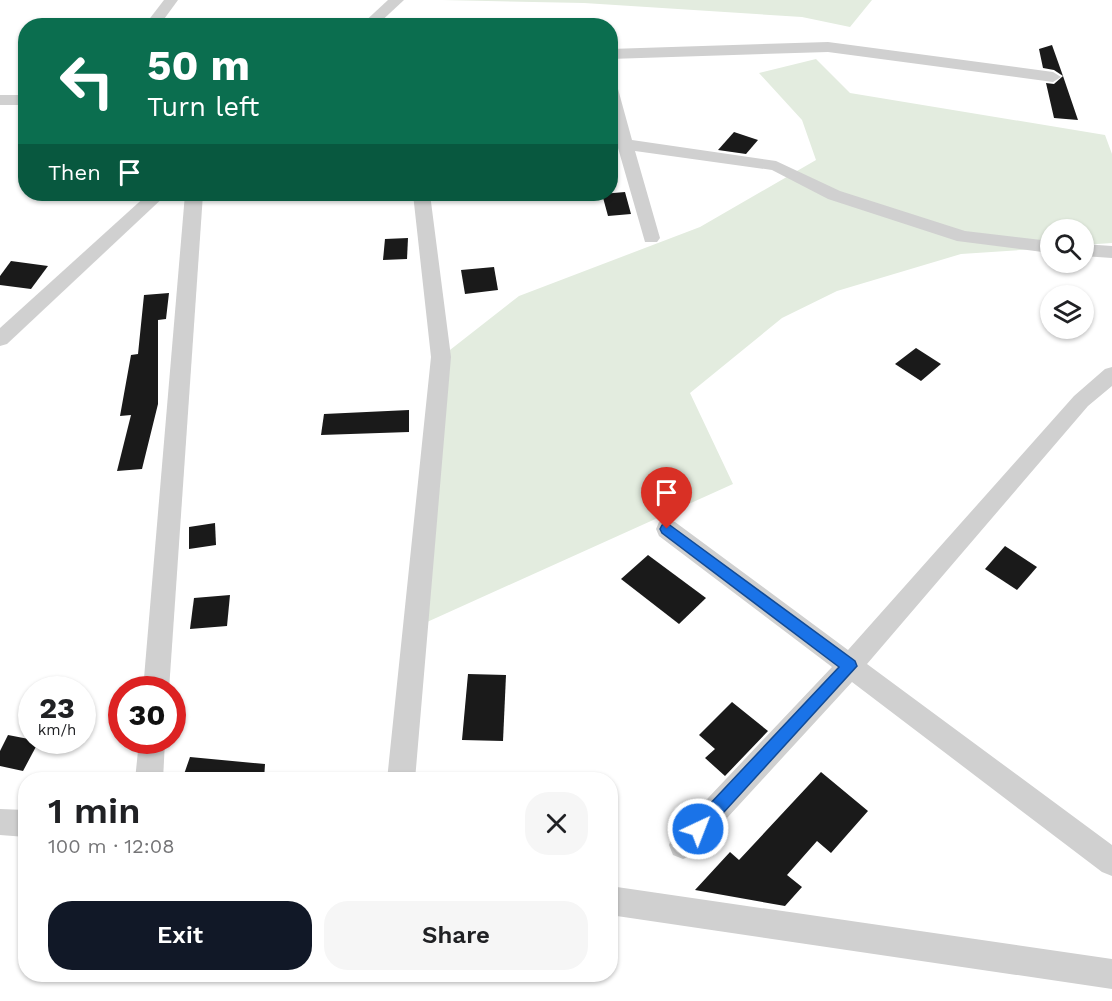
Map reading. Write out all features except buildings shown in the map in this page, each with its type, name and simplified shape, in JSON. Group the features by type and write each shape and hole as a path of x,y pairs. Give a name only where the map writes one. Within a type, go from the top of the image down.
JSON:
{"street":[{"path":"157,18 171,0"},
{"path":"377,18 397,0"},
{"path":"618,54 828,47 1053,77"},
{"path":"0,100 18,100"},
{"path":"651,238 619,142 776,166 834,195 963,237 1040,246"},
{"path":"0,339 150,201"},
{"path":"157,676 193,201"},
{"path":"402,772 441,357 423,201"},
{"path":"1094,251 1112,252"},
{"path":"683,845 850,666 1081,401 1112,374"},
{"path":"667,529 1112,862"},
{"path":"150,772 151,754"},
{"path":"0,822 18,823"},
{"path":"618,901 1112,974"}],"shaded area":[{"path":"442,0 872,0 850,27 802,17 584,3"},
{"path":"816,59 850,93 1105,135 1112,154 1112,243 1094,244 1094,219 1040,219 1040,249 961,254 837,291 782,318 690,393 733,484 416,627 441,357 519,296 700,227 816,160 802,120 759,73"}],"route":[{"path":"667,529 850,666 698,829"}]}
